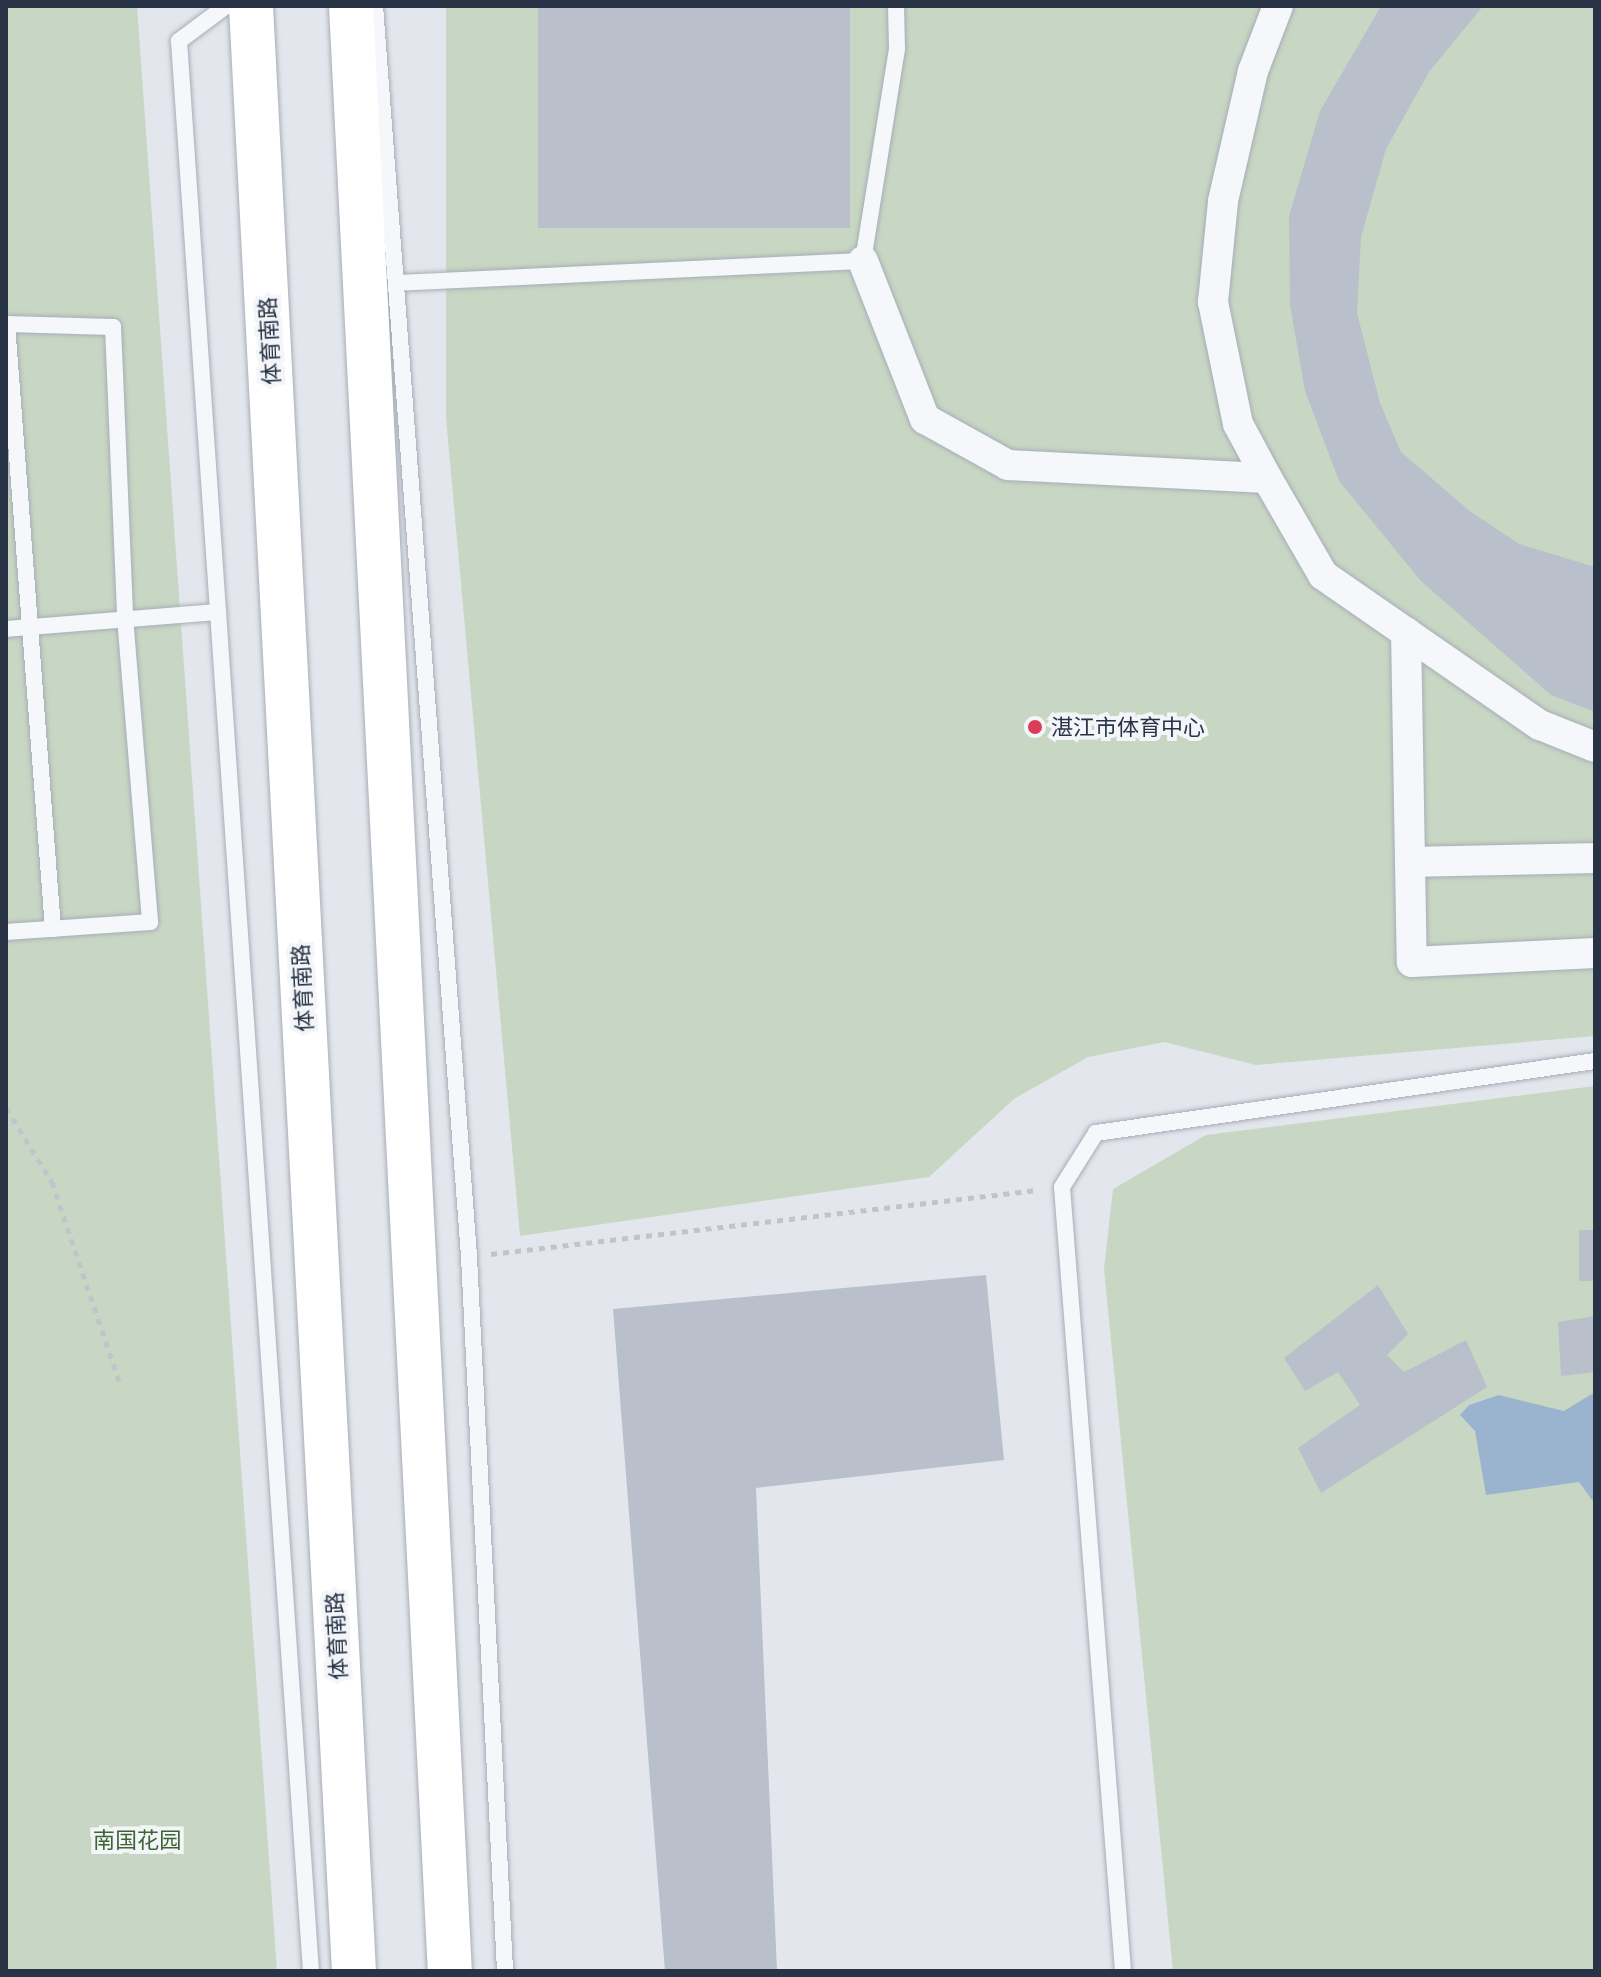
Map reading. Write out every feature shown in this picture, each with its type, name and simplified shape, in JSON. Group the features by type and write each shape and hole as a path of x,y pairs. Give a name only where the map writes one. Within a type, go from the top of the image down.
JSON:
{"main road":[{"name":"体育南路","path":"251,6 354,1971"},
{"path":"351,6 450,1971"}],"street":[{"path":"1278,6 1253,71 1223,201 1213,302 1238,424 1323,575 1540,725 1595,747"},
{"path":"863,261 925,419 1008,465 1267,478"},
{"path":"1406,632 1412,962 1595,953"},
{"path":"1410,862 1595,858"}],"lane":[{"path":"226,6 179,41 311,1971"},
{"path":"375,6 469,1257 505,1971"},
{"path":"396,283 863,261 897,49 896,6"},
{"path":"6,932 53,929 150,922 125,617 113,327 6,324 53,929"},
{"path":"6,629 125,617 218,612"},
{"path":"1123,1971 1062,1187 1096,1133 1595,1061"}],"path":[{"path":"6,1108 52,1182 121,1387"},
{"path":"469,1257 1062,1187"}],"green space":[{"name":"南国花园","path":"6,6 137,6 277,1971 6,1971"},
{"name":"湛江市体育中心","path":"446,6 1595,6 1595,1036 1256,1065 1164,1042 1088,1057 1014,1099 929,1177 520,1236 446,418"},
{"path":"1595,1086 1595,1971 1173,1971 1104,1269 1113,1189 1206,1135"}],"water":[{"path":"1595,1392 1595,1504 1579,1482 1486,1495 1475,1431 1460,1415 1469,1405 1499,1395 1564,1411"}],"building":[{"path":"538,6 850,6 850,228 538,228"},
{"path":"1381,6 1483,6 1429,72 1386,149 1361,237 1357,313 1380,403 1401,452 1471,512 1519,544 1595,567 1595,712 1551,695 1421,581 1339,481 1305,391 1290,305 1289,216 1320,111"},
{"path":"1579,1230 1595,1230 1595,1281 1579,1281"},
{"path":"986,1275 1004,1460 756,1488 777,1971 665,1971 613,1309"},
{"path":"1378,1285 1408,1334 1387,1355 1404,1372 1466,1340 1487,1387 1321,1493 1298,1448 1360,1405 1338,1372 1305,1391 1284,1358"},
{"path":"1595,1316 1595,1372 1561,1376 1558,1322"}],"place":[{"name":"湛江市体育中心","path":"1035,727"}]}
